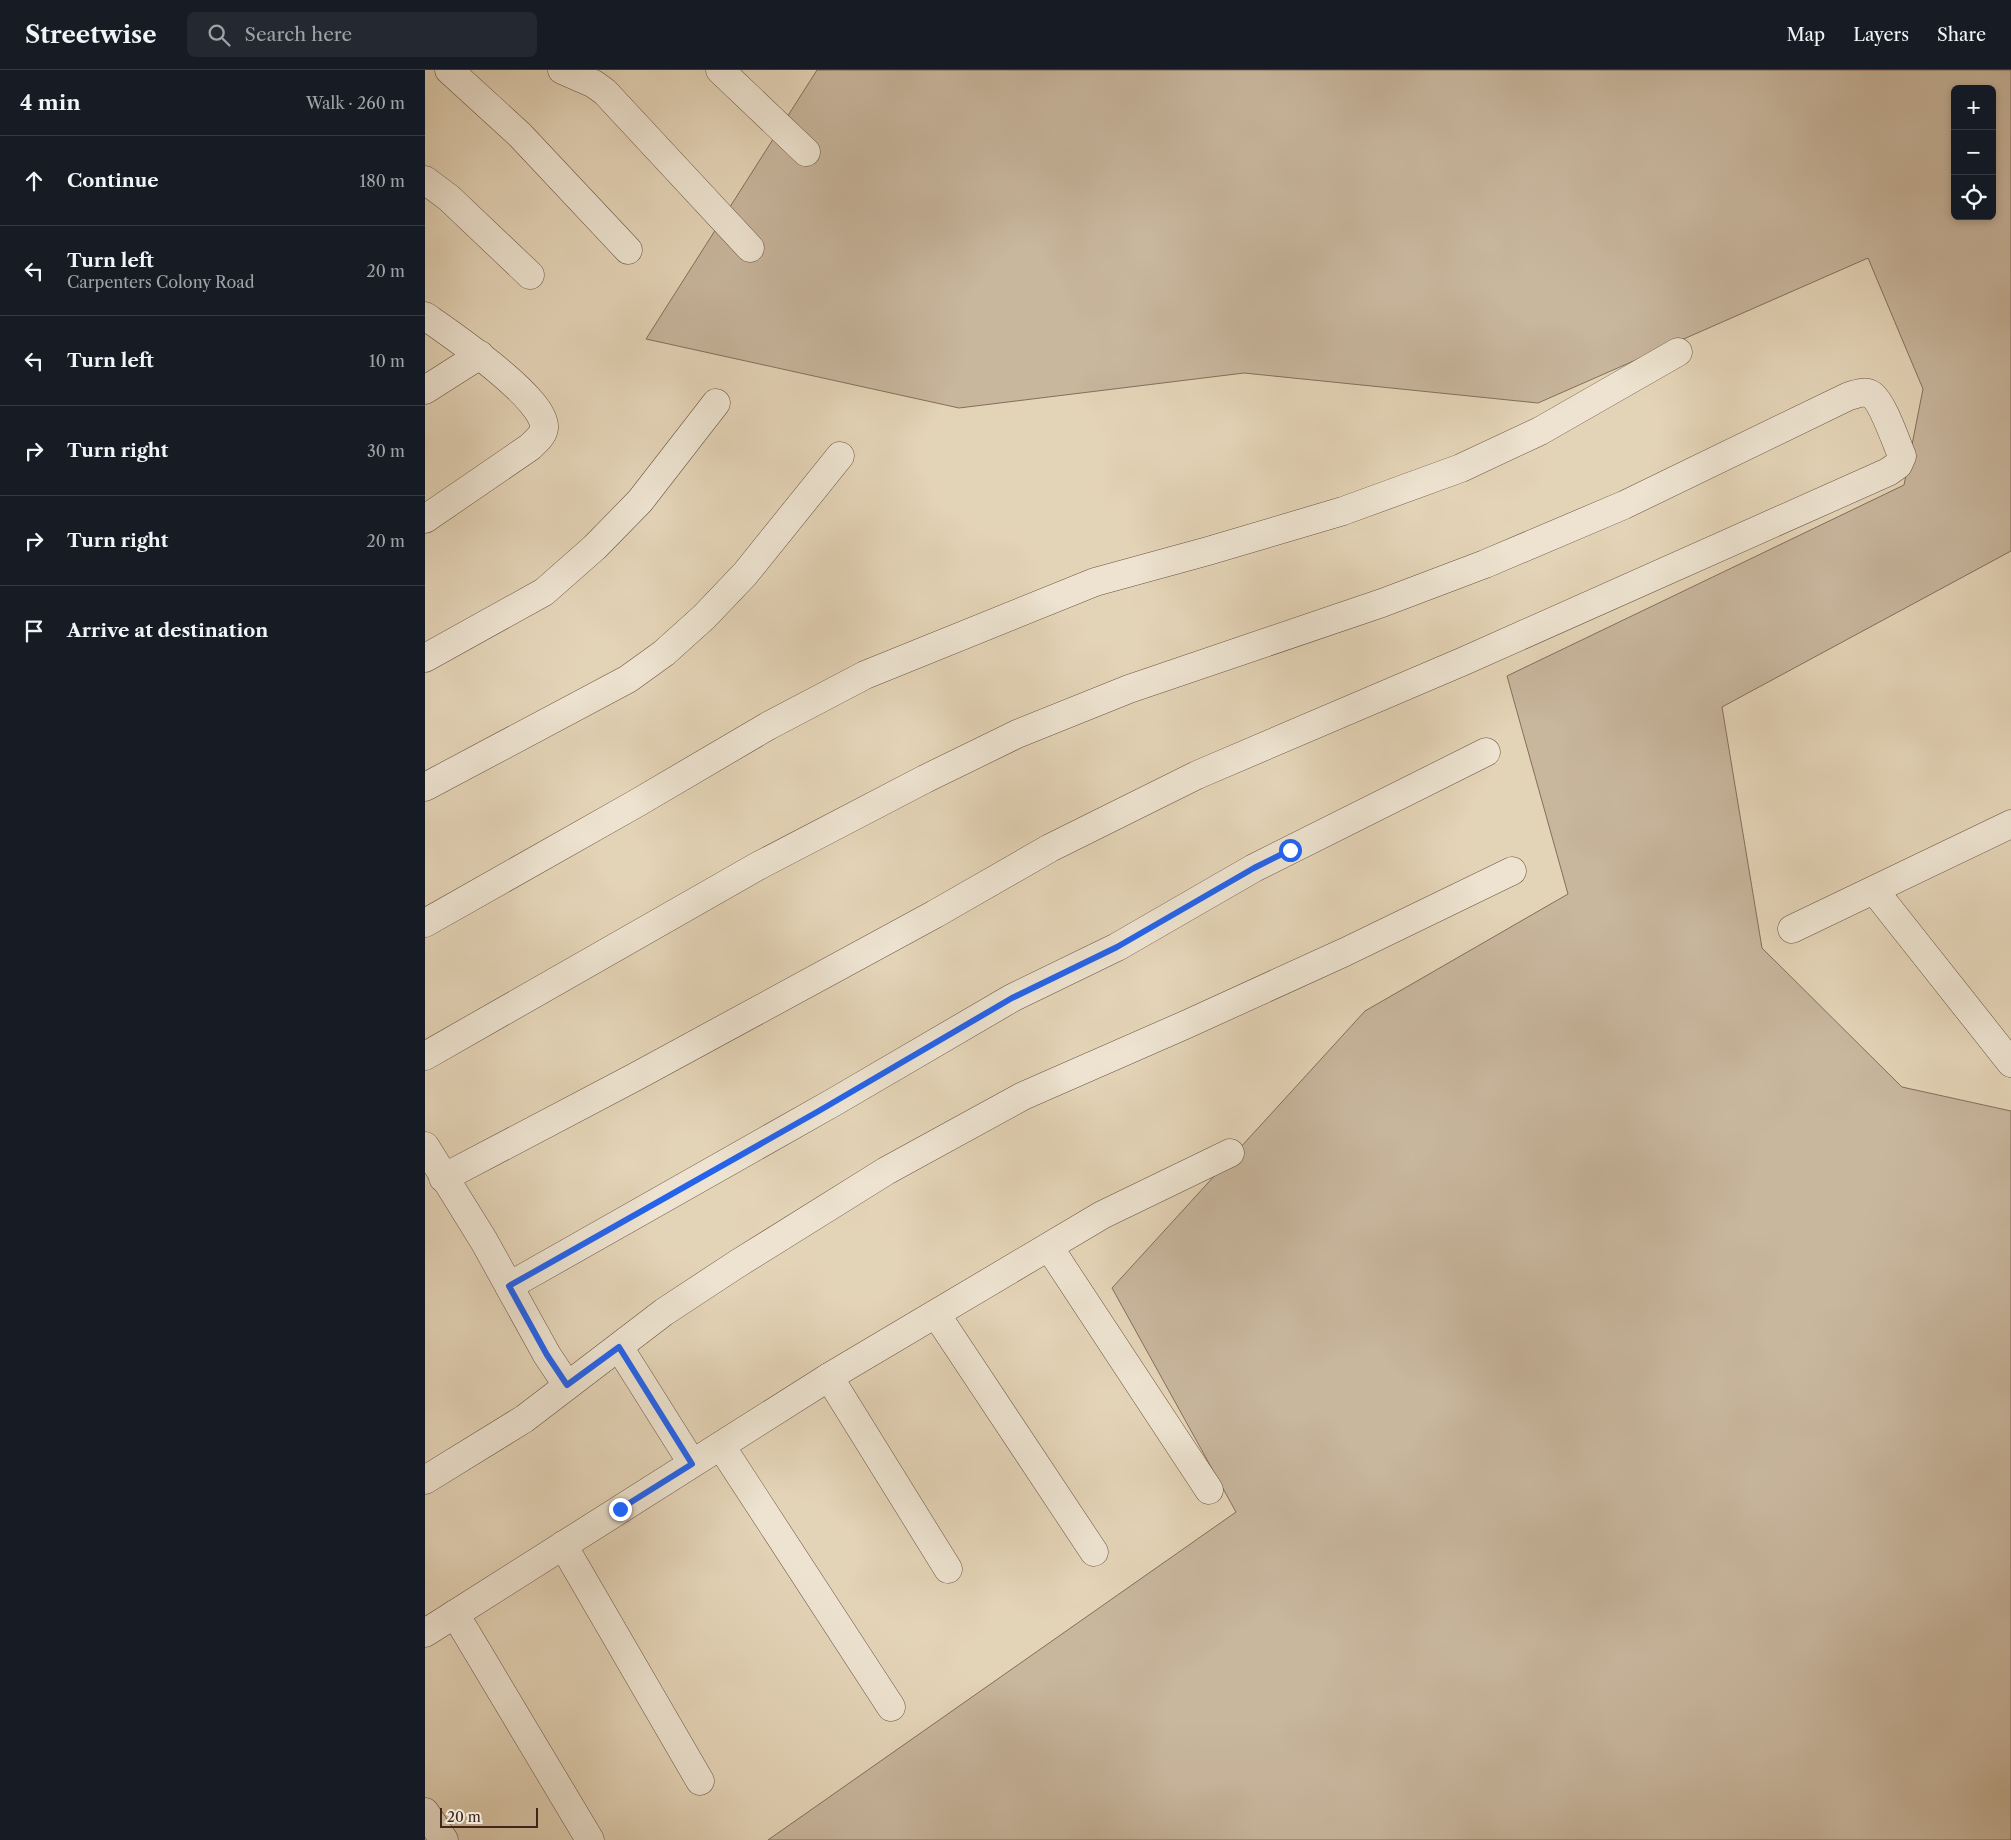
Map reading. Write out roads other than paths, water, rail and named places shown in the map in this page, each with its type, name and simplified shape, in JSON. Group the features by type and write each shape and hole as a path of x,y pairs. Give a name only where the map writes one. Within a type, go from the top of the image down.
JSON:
{"street":[{"path":"449,70 520,135 628,250"},
{"path":"562,70 594,84 605,92 750,248"},
{"path":"720,70 806,152"},
{"path":"425,180 449,198 531,275"},
{"path":"425,316 480,355 519,389 540,414 544,428 539,438 531,447 425,519"},
{"path":"425,924 768,726 865,675 1095,582 1343,511 1461,468 1540,431 1678,352"},
{"path":"425,390 480,355"},
{"path":"425,1056 758,866 925,779 1017,734 1129,689 1383,603 1485,564 1624,505 1849,396 1861,392 1871,394 1879,402 1902,456 1898,465 1888,472 1464,661 1197,775 1050,848 926,919 644,1072 443,1178"},
{"path":"425,658 544,592 595,547 641,501 716,403"},
{"path":"425,787 628,679 664,653 745,574 840,456"},
{"path":"509,1286 817,1112 1012,998 1117,947 1254,868 1486,752"},
{"path":"1792,929 2011,824"},
{"path":"425,1480 524,1419 663,1312 885,1171 1023,1096 1345,952 1512,871"},
{"path":"1874,890 2011,1063"},
{"path":"425,1146 443,1178 484,1241 547,1355 567,1385"},
{"path":"425,1633 829,1377 1101,1215 1230,1153"},
{"path":"1049,1247 1209,1490"},
{"path":"936,1314 1094,1552"},
{"path":"619,1347 692,1464"},
{"path":"829,1377 948,1569"},
{"path":"721,1446 891,1707"},
{"path":"563,1545 700,1781"},
{"path":"455,1614 589,1840"},
{"path":"425,1812 444,1840"}]}
